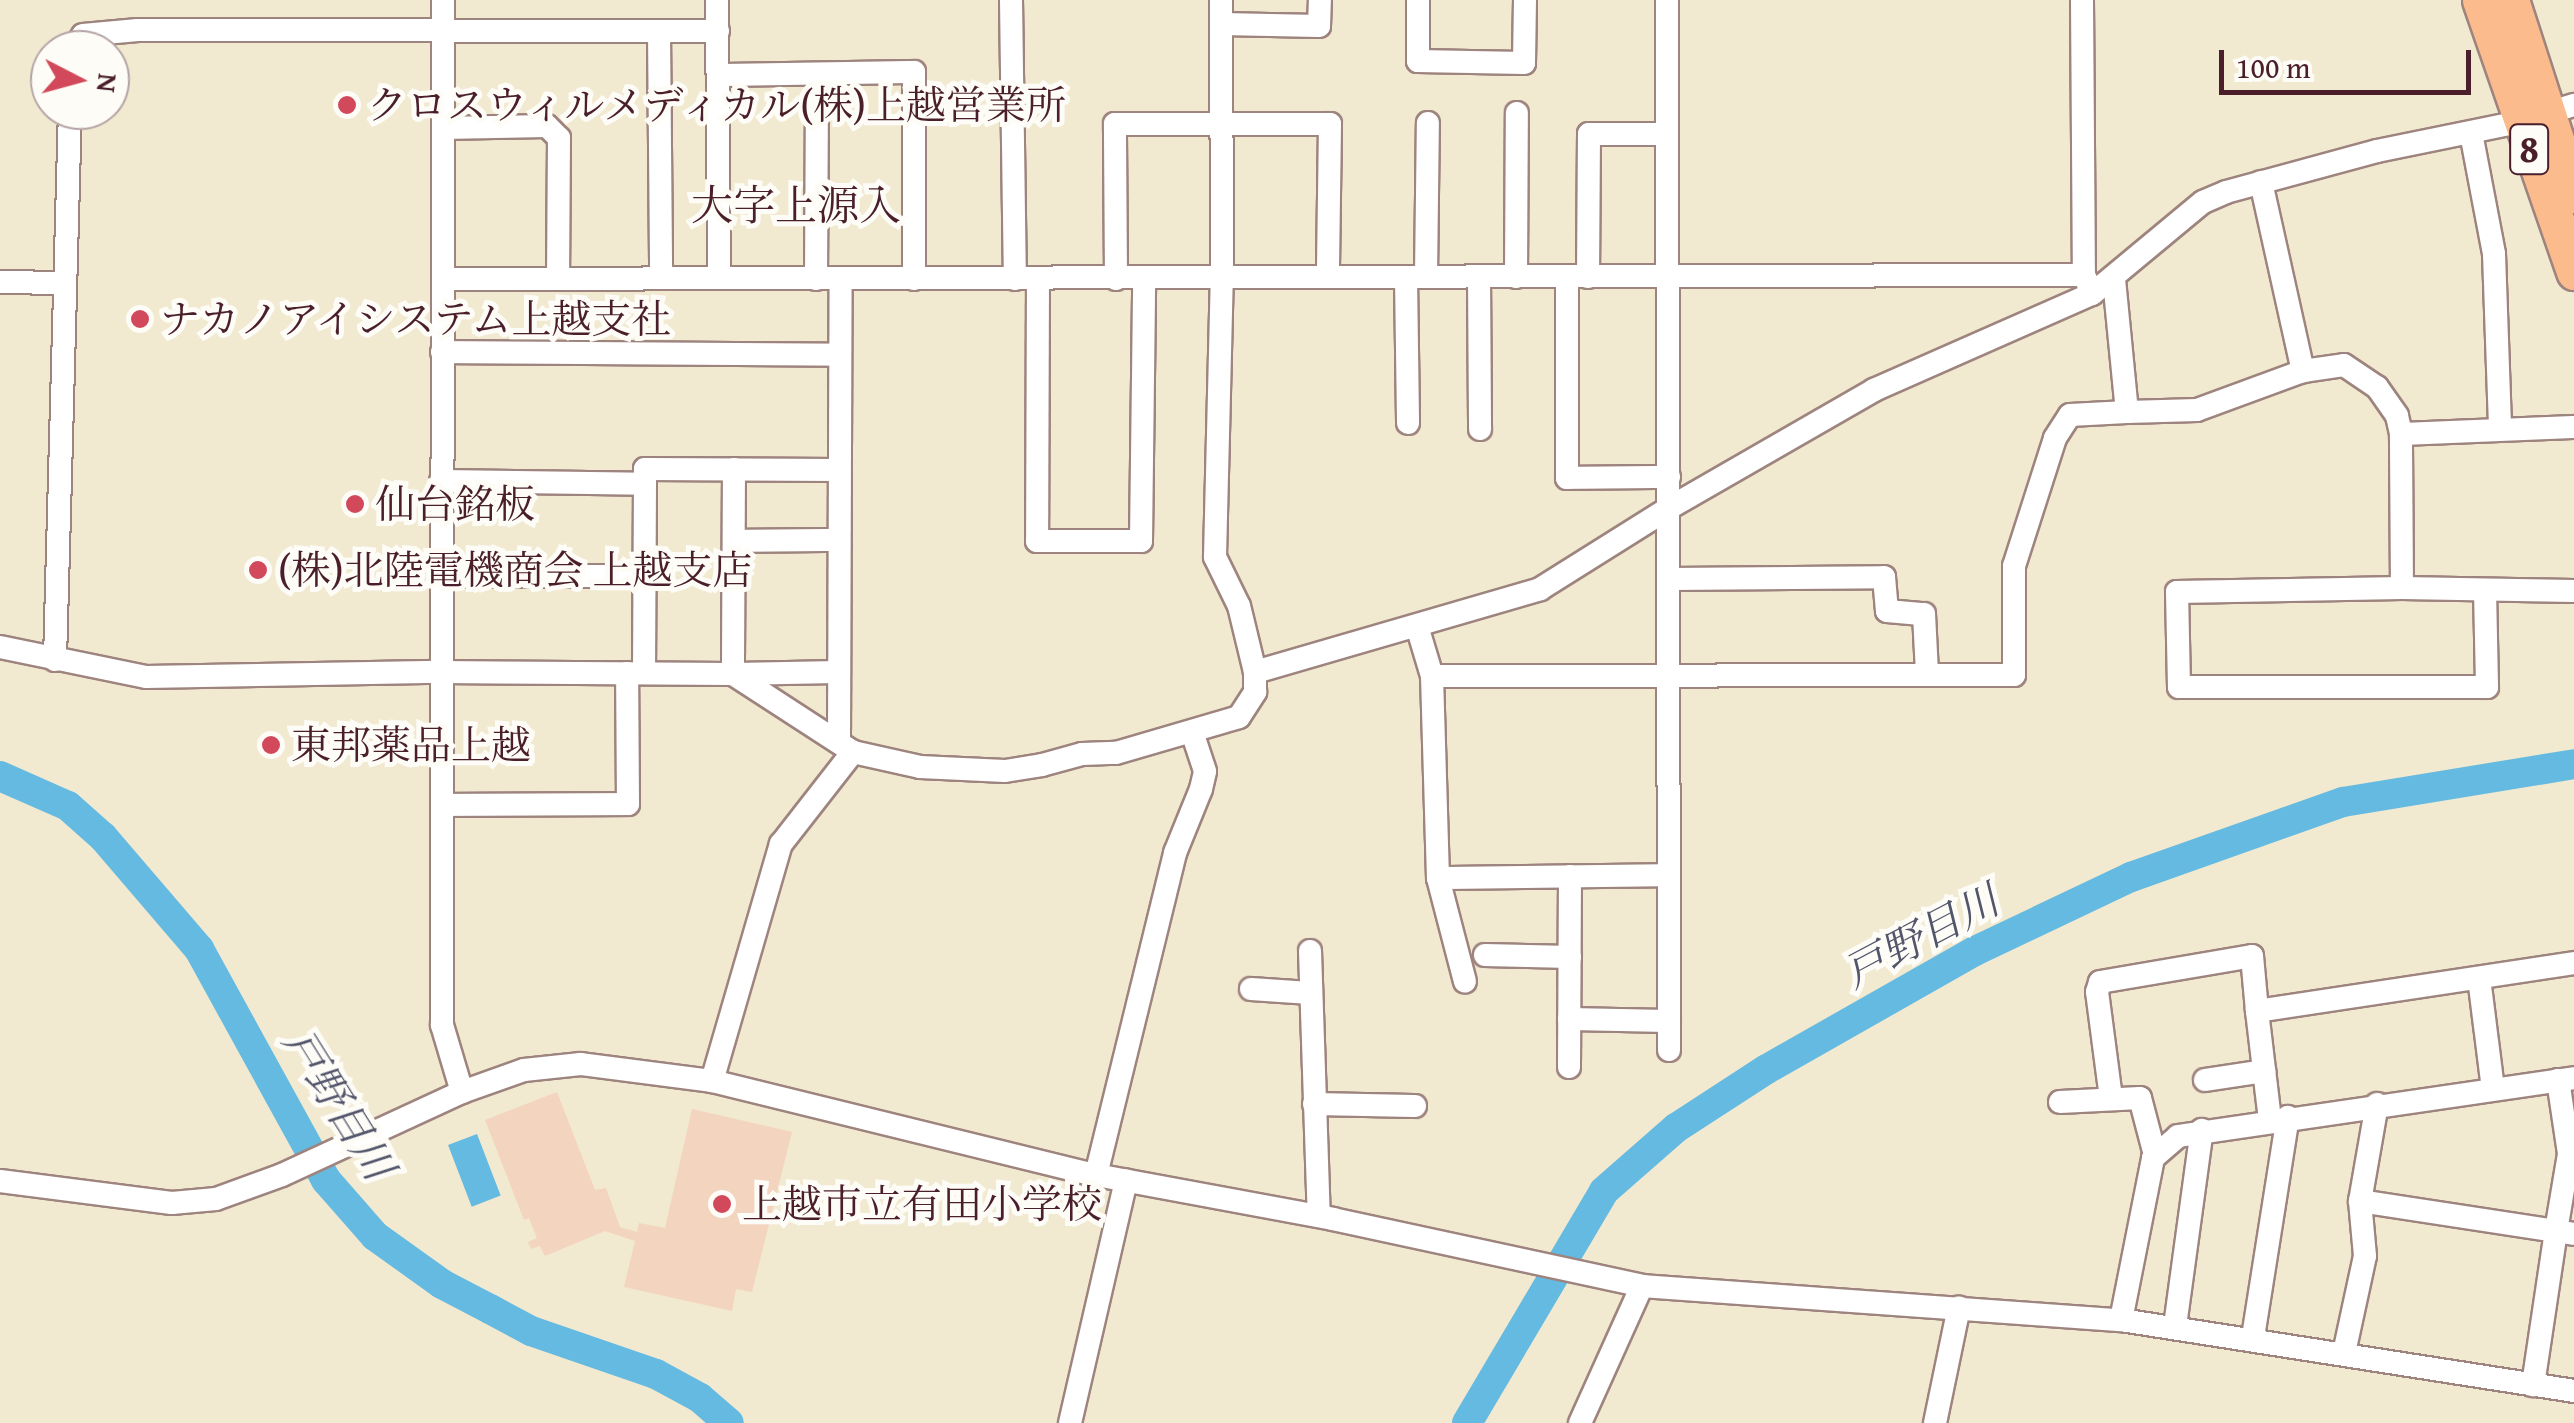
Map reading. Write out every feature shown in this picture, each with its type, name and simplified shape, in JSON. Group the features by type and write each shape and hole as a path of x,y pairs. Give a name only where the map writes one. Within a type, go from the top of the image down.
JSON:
{"highway":[{"name":"8","path":"2489,6 2547,114 2574,196"},
{"name":"8","path":"2547,114 2574,272"}],"street":[{"path":"443,0 442,1025 462,1092"},
{"path":"717,0 719,277"},
{"path":"1011,0 1037,541 1141,541 1144,280"},
{"path":"733,674 846,746 920,767 1005,771 1082,754 1116,753 1239,718 1256,692 1255,672 1239,606 1215,557 1222,278 1221,0"},
{"path":"1220,24 1320,26 1320,0"},
{"path":"1418,0 1418,60 1524,63 1525,0"},
{"path":"1667,0 1669,1050"},
{"path":"2082,0 2088,284"},
{"path":"130,31 718,31"},
{"path":"659,31 661,278"},
{"path":"718,75 914,72 914,278"},
{"path":"816,279 817,74"},
{"path":"1516,277 1517,114"},
{"path":"442,279 1578,276 2088,284 2114,279 2203,202 2377,151 2471,134 2547,114"},
{"path":"1408,422 1428,123"},
{"path":"1116,279 1114,124 1330,124 1328,276"},
{"path":"443,128 547,126 558,138 558,277"},
{"path":"55,660 69,130"},
{"path":"1667,134 1589,134 1567,478 1668,477"},
{"path":"2471,134 2494,254 2500,428"},
{"path":"2262,182 2303,371"},
{"path":"1480,277 1480,429"},
{"path":"712,1081 781,844 846,746 839,672 840,279"},
{"path":"2114,279 2127,412"},
{"path":"0,282 65,282"},
{"path":"1255,672 1540,589 1669,508 1874,390 2088,284"},
{"path":"442,352 839,355"},
{"path":"1432,676 2014,675 2014,566 2055,438 2070,414 2197,410 2329,365 2354,368 2388,401 2401,434 2402,588"},
{"path":"2401,434 2574,427"},
{"path":"442,805 628,804 645,576 646,469 838,470"},
{"path":"733,674 734,469"},
{"path":"442,481 645,484"},
{"path":"736,541 839,540"},
{"path":"442,576 645,576"},
{"path":"1670,579 1884,577 1886,610 1924,614 1927,673"},
{"path":"2485,590 2487,687 2179,687 2177,592 2402,588 2574,591"},
{"path":"1417,626 1432,676 1438,878 1464,982"},
{"path":"0,647 146,677 839,672"},
{"path":"1096,1175 1175,854 1205,771 1192,732"},
{"path":"1569,1067 1570,876"},
{"path":"1438,878 1668,876"},
{"path":"1310,951 1319,1216"},
{"path":"1486,955 1570,957"},
{"path":"2111,1098 2097,992 2100,982 2252,956 2264,1071 2279,1118 2252,1338"},
{"path":"2257,1011 2574,963"},
{"path":"2479,978 2493,1089"},
{"path":"1251,990 1310,992"},
{"path":"1569,1019 1669,1020"},
{"path":"0,1181 172,1203 216,1199 282,1175 462,1092 524,1070 557,1065 712,1081 1096,1175 1319,1216 1642,1286 2121,1320 2574,1391"},
{"path":"2206,1080 2264,1071"},
{"path":"2155,1155 2178,1136 2202,1130 2566,1079 2569,1154 2565,1232 2533,1384"},
{"path":"2060,1102 2140,1098 2155,1155 2121,1320"},
{"path":"1314,1104 1415,1106"},
{"path":"2344,1352 2364,1256 2360,1201 2376,1104"},
{"path":"2174,1326 2202,1130"},
{"path":"1070,1423 1126,1180"},
{"path":"2360,1201 2565,1232"},
{"path":"1580,1423 1642,1286"},
{"path":"1936,1423 1959,1306"}],"shaded area":[{"name":"上越市立有田小学校","path":"557,1092 595,1190 606,1188 620,1227 637,1232 639,1223 665,1228 692,1109 792,1132 752,1292 736,1289 732,1311 624,1287 635,1241 605,1231 545,1256 540,1246 531,1249 528,1242 537,1238 529,1218 524,1220 485,1120"}],"water":[{"path":"477,1134 501,1196 472,1207 448,1145"}],"waterway":[{"name":"戸野目川","path":"1467,1423 1604,1191 1676,1128 1767,1069 1975,951 2131,877 2343,802 2574,764"},
{"name":"戸野目川","path":"0,776 68,806 103,837 199,949 326,1180 375,1236 442,1284 531,1331 656,1374 700,1398 729,1423"}],"place":[{"name":"クロスウィルメディカル(株)上越営業所","path":"347,105"},
{"name":"ナカノアイシステム上越支社","path":"140,319"},
{"name":"仙台銘板","path":"355,504"},
{"name":"(株)北陸電機商会 上越支店","path":"258,570"},
{"name":"東邦薬品上越","path":"271,745"},
{"name":"上越市立有田小学校","path":"722,1204"}],"district":[{"name":"大字上源入","path":"796,205"}]}
